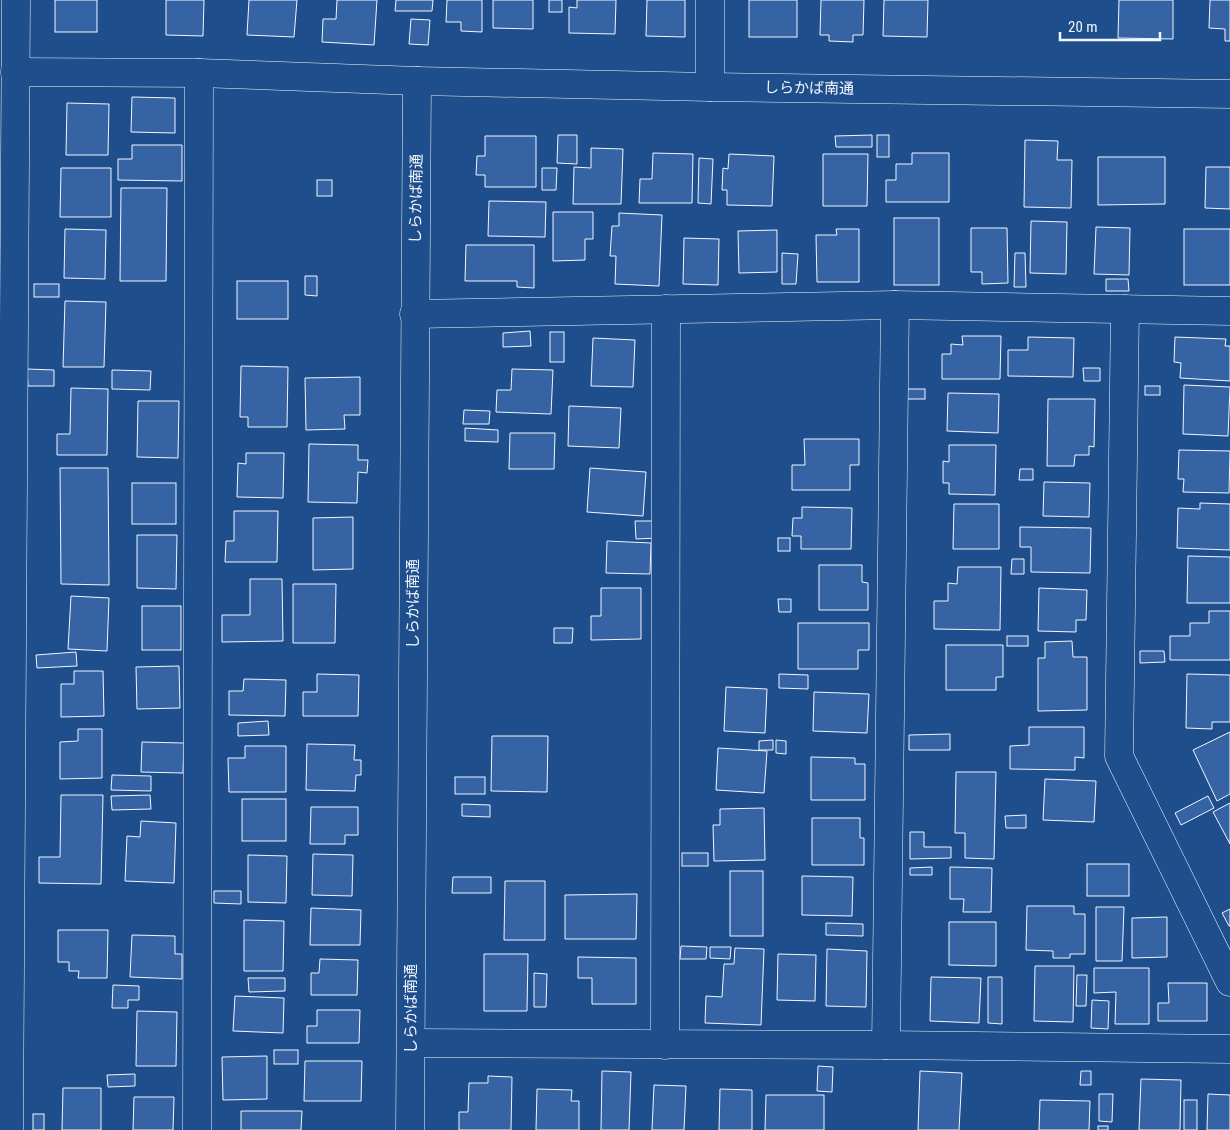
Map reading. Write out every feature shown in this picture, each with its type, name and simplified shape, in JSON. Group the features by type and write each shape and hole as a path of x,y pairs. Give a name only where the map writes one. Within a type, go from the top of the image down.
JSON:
{"street":[{"path":"9,1130 16,0"},
{"path":"710,0 710,87"},
{"path":"15,72 199,73 417,81"},
{"path":"197,1130 199,73"},
{"name":"しらかば南通","path":"410,1130 417,81 1230,94"},
{"path":"414,314 895,305 1230,311"},
{"path":"886,1045 895,305"},
{"path":"665,1045 666,309"},
{"path":"1125,309 1119,756 1230,982"},
{"path":"411,1043 1230,1049"}],"building":[{"path":"55,0 97,0 97,32 55,32"},
{"path":"166,0 204,0 203,36 166,35"},
{"path":"249,0 297,0 294,37 247,35"},
{"path":"337,0 377,0 374,45 322,42 323,19 336,19"},
{"path":"396,0 433,0 432,11 395,11"},
{"path":"447,0 482,0 482,32 461,31 461,22 446,22"},
{"path":"493,0 533,0 533,29 493,28"},
{"path":"549,0 562,0 562,12 549,12"},
{"path":"577,0 616,0 615,34 569,33 569,7 577,8"},
{"path":"647,0 685,0 685,37 646,36"},
{"path":"749,0 797,0 797,37 749,37"},
{"path":"821,0 864,0 863,35 853,35 853,42 829,41 829,35 820,35"},
{"path":"884,0 928,0 927,37 883,36"},
{"path":"1119,0 1173,0 1173,39 1118,38"},
{"path":"1210,0 1230,0 1230,41 1225,41 1225,29 1209,28"},
{"path":"411,19 430,20 428,45 409,44"},
{"path":"132,97 175,98 175,133 131,132"},
{"path":"67,103 109,104 108,155 66,155"},
{"path":"558,135 577,135 577,164 557,163"},
{"path":"872,135 872,147 836,147 835,136"},
{"path":"877,135 889,135 889,157 877,157"},
{"path":"485,136 536,136 536,187 485,187 485,175 476,175 477,156 485,156"},
{"path":"1025,140 1058,141 1057,160 1072,160 1071,208 1024,207"},
{"path":"132,145 182,145 182,181 118,180 118,159 132,159"},
{"path":"591,148 623,149 621,204 573,204 574,167 591,168"},
{"path":"653,153 693,154 692,203 639,203 640,179 652,179"},
{"path":"912,153 949,153 949,202 886,202 886,180 896,180 896,164 912,164"},
{"path":"729,154 774,156 772,206 727,205 727,190 722,190 723,168 728,169"},
{"path":"823,154 868,154 867,206 823,206"},
{"path":"1098,157 1165,157 1165,204 1098,205"},
{"path":"699,158 713,159 711,204 698,203"},
{"path":"1206,167 1230,167 1230,209 1205,208"},
{"path":"61,168 111,168 111,217 60,217"},
{"path":"542,168 557,168 556,190 542,190"},
{"path":"317,180 332,180 332,196 317,196"},
{"path":"121,188 167,188 166,281 120,281"},
{"path":"489,201 546,202 545,237 488,236"},
{"path":"553,212 593,212 593,239 585,239 585,260 553,261"},
{"path":"619,213 662,215 659,286 615,284 616,256 610,256 612,226 619,226"},
{"path":"894,218 939,218 939,285 894,285"},
{"path":"1031,221 1067,222 1066,274 1030,273"},
{"path":"1096,227 1130,228 1129,275 1094,274"},
{"path":"971,228 1007,228 1008,283 982,284 982,272 971,272"},
{"path":"65,229 106,230 105,279 64,278"},
{"path":"836,229 859,229 859,282 817,282 816,235 837,235"},
{"path":"1184,229 1230,229 1230,285 1184,285"},
{"path":"777,230 777,272 739,273 738,231"},
{"path":"684,238 719,239 718,285 683,284"},
{"path":"466,245 534,245 534,288 517,287 517,281 465,281"},
{"path":"782,253 798,254 796,284 782,284"},
{"path":"1015,253 1025,253 1026,287 1014,287"},
{"path":"305,276 317,276 317,296 305,295"},
{"path":"1106,279 1128,279 1129,291 1106,291"},
{"path":"237,281 288,281 288,319 237,319"},
{"path":"34,284 59,284 59,297 34,297"},
{"path":"65,301 106,302 104,367 63,367"},
{"path":"530,331 531,346 503,347 503,333"},
{"path":"550,332 564,332 564,362 550,362"},
{"path":"962,336 1001,336 1000,379 942,379 942,354 951,354 951,344 963,345"},
{"path":"1028,337 1074,338 1073,377 1008,376 1008,350 1028,350"},
{"path":"1175,337 1226,339 1225,346 1230,346 1230,381 1180,378 1181,363 1174,362"},
{"path":"593,338 635,340 633,387 591,386"},
{"path":"241,366 288,367 287,427 248,427 248,417 240,417"},
{"path":"1083,368 1100,368 1100,381 1084,381"},
{"path":"27,369 54,370 54,386 28,386"},
{"path":"512,369 553,370 551,414 496,412 497,390 511,390"},
{"path":"112,370 151,371 150,390 112,389"},
{"path":"360,377 360,415 344,415 345,429 306,430 305,378"},
{"path":"1184,385 1230,387 1228,436 1183,434"},
{"path":"1145,386 1160,386 1160,395 1145,395"},
{"path":"71,388 108,389 107,455 57,455 57,434 70,434"},
{"path":"907,389 925,389 925,399 907,399"},
{"path":"948,393 999,394 998,433 947,431"},
{"path":"1048,399 1095,399 1094,447 1089,446 1089,455 1075,455 1074,466 1047,466"},
{"path":"138,401 179,401 178,458 137,457"},
{"path":"569,406 621,408 619,448 568,446"},
{"path":"464,410 490,411 489,424 463,424"},
{"path":"465,428 498,430 498,442 465,441"},
{"path":"510,433 555,433 554,469 509,469"},
{"path":"804,439 859,439 859,465 850,465 850,490 792,490 792,465 805,465"},
{"path":"309,444 358,445 358,460 368,460 367,473 358,472 357,503 308,502"},
{"path":"949,445 996,445 995,495 949,494 949,483 943,483 943,461 949,462"},
{"path":"1179,450 1230,451 1229,493 1183,492 1184,479 1178,479"},
{"path":"246,453 284,453 283,498 237,497 238,463 246,464"},
{"path":"60,468 108,468 109,585 61,584"},
{"path":"590,468 646,472 643,516 587,512"},
{"path":"1020,469 1033,469 1033,480 1019,480"},
{"path":"1044,482 1090,483 1089,517 1043,516"},
{"path":"132,483 176,483 176,524 132,524"},
{"path":"1200,503 1230,504 1230,550 1177,548 1178,508 1200,509"},
{"path":"954,504 999,504 999,549 953,549"},
{"path":"802,507 852,508 851,549 801,549 801,536 792,536 793,518 802,518"},
{"path":"234,511 278,511 277,562 225,562 226,541 234,541"},
{"path":"353,517 353,569 313,570 313,518"},
{"path":"635,521 659,521 659,538 636,539"},
{"path":"1020,527 1091,528 1090,573 1031,572 1031,547 1020,547"},
{"path":"137,535 177,535 176,589 137,588"},
{"path":"778,538 790,538 790,551 778,551"},
{"path":"607,541 651,543 650,574 606,573"},
{"path":"1188,556 1230,557 1230,603 1187,603"},
{"path":"1012,559 1024,559 1024,574 1011,574"},
{"path":"819,565 862,565 862,582 868,583 868,610 819,610"},
{"path":"958,567 1001,567 1000,630 934,629 934,601 948,601 948,583 957,584"},
{"path":"250,579 282,579 283,641 222,642 222,615 250,615"},
{"path":"293,584 336,584 335,643 293,643"},
{"path":"601,588 641,588 641,639 591,640 591,616 601,616"},
{"path":"1039,588 1087,590 1086,620 1076,620 1076,632 1038,631"},
{"path":"71,596 109,598 107,651 68,649"},
{"path":"778,599 791,599 791,612 779,612"},
{"path":"142,606 181,606 181,650 142,650"},
{"path":"1209,611 1230,611 1230,660 1170,660 1170,636 1190,636 1190,623 1209,623"},
{"path":"798,623 869,623 869,650 858,650 858,669 798,669"},
{"path":"554,628 573,628 572,643 554,643"},
{"path":"1007,636 1028,636 1028,646 1007,646"},
{"path":"1072,641 1073,657 1087,657 1087,710 1038,711 1038,658 1045,658 1045,642"},
{"path":"946,645 1003,645 1003,677 996,677 996,690 946,690"},
{"path":"1140,651 1164,651 1165,662 1140,663"},
{"path":"76,652 77,666 37,668 36,655"},
{"path":"179,666 180,708 137,709 136,667"},
{"path":"74,671 103,671 104,716 61,717 61,684 74,684"},
{"path":"317,674 359,675 358,716 303,716 303,692 317,692"},
{"path":"779,674 808,675 808,689 779,688"},
{"path":"1187,674 1230,675 1230,722 1212,722 1212,729 1186,728"},
{"path":"244,679 286,680 285,716 229,715 229,691 243,691"},
{"path":"726,687 767,689 765,733 724,731"},
{"path":"814,692 869,694 867,733 813,731"},
{"path":"268,721 269,735 238,736 238,723"},
{"path":"1029,727 1084,727 1084,758 1075,757 1075,770 1010,769 1010,746 1029,745"},
{"path":"78,729 102,729 102,778 60,779 60,742 78,741"},
{"path":"1230,732 1230,794 1217,801 1193,750"},
{"path":"950,734 950,750 909,750 909,735"},
{"path":"492,736 548,736 547,792 491,791"},
{"path":"773,740 773,750 759,750 759,741"},
{"path":"776,740 786,741 786,754 776,753"},
{"path":"142,742 184,743 183,773 141,772"},
{"path":"307,744 355,745 354,760 361,760 361,775 356,775 355,791 306,790"},
{"path":"245,746 286,746 286,792 229,792 228,758 245,758"},
{"path":"718,748 767,751 764,793 716,790"},
{"path":"811,757 855,758 855,764 865,764 865,800 811,800"},
{"path":"956,772 996,772 994,859 965,858 965,833 955,833"},
{"path":"112,775 151,776 151,791 111,790"},
{"path":"455,777 485,777 485,794 455,794"},
{"path":"1045,779 1096,781 1094,822 1043,820"},
{"path":"61,795 103,795 101,884 39,883 39,857 60,857"},
{"path":"150,795 151,809 112,810 111,796"},
{"path":"1208,796 1214,808 1181,825 1175,813"},
{"path":"242,799 286,799 286,841 242,841"},
{"path":"1230,803 1230,844 1213,812"},
{"path":"462,804 490,805 490,817 462,816"},
{"path":"311,807 358,807 358,835 345,835 345,844 310,844"},
{"path":"764,808 765,860 714,861 713,825 720,825 720,809"},
{"path":"1026,815 1026,828 1006,828 1005,816"},
{"path":"812,818 860,818 860,838 864,838 864,865 812,865"},
{"path":"141,821 176,823 174,883 125,881 127,836 140,837"},
{"path":"910,832 924,832 924,847 951,847 951,858 910,859"},
{"path":"682,853 708,853 708,866 682,866"},
{"path":"313,854 353,855 352,896 312,895"},
{"path":"248,855 287,856 286,903 248,902"},
{"path":"1087,864 1129,864 1129,896 1087,896"},
{"path":"932,867 932,875 910,875 910,868"},
{"path":"950,867 992,868 991,912 963,912 964,899 950,899"},
{"path":"730,871 763,871 763,936 730,936"},
{"path":"802,876 853,877 852,916 802,915"},
{"path":"453,877 491,877 491,893 452,893"},
{"path":"505,881 545,881 545,940 504,940"},
{"path":"214,891 241,891 241,904 214,903"},
{"path":"637,894 636,939 565,939 565,895"},
{"path":"1027,906 1074,906 1074,914 1085,914 1085,954 1070,954 1070,958 1053,958 1053,951 1026,950"},
{"path":"1096,907 1124,907 1122,961 1096,961"},
{"path":"311,908 361,910 360,945 310,945"},
{"path":"1230,909 1230,926 1229,926 1222,913"},
{"path":"1167,917 1167,957 1132,958 1132,918"},
{"path":"244,920 284,921 283,971 244,971"},
{"path":"949,922 996,922 996,966 949,965"},
{"path":"826,923 863,924 863,936 826,935"},
{"path":"58,930 108,930 107,978 78,978 79,971 69,971 69,962 58,962"},
{"path":"132,935 175,936 175,954 182,954 182,979 130,977"},
{"path":"681,946 707,947 706,959 680,959"},
{"path":"710,947 731,947 730,959 710,958"},
{"path":"735,948 764,949 761,1025 705,1023 706,996 722,997 724,964 734,964"},
{"path":"827,949 867,951 866,1007 826,1006"},
{"path":"484,954 528,954 527,1011 484,1011"},
{"path":"778,954 816,955 815,1001 777,1000"},
{"path":"578,957 636,958 636,1004 592,1004 592,978 578,978"},
{"path":"320,959 358,960 357,995 311,995 311,973 319,973"},
{"path":"1035,966 1074,966 1073,1022 1034,1021"},
{"path":"1094,968 1149,968 1149,1024 1115,1024 1116,992 1094,993"},
{"path":"534,973 547,974 546,1007 534,1007"},
{"path":"1077,975 1087,975 1086,1006 1076,1006"},
{"path":"931,977 981,978 979,1023 930,1021"},
{"path":"988,977 1002,977 1002,1024 988,1023"},
{"path":"248,978 285,978 285,991 249,992"},
{"path":"1168,983 1207,983 1207,1021 1158,1021 1158,1003 1169,1003"},
{"path":"113,985 139,986 139,1000 128,1000 128,1008 112,1008"},
{"path":"235,996 284,998 283,1033 233,1031"},
{"path":"1092,1000 1109,1001 1108,1029 1091,1028"},
{"path":"317,1010 360,1010 359,1043 307,1043 307,1026 317,1026"},
{"path":"137,1011 177,1012 176,1066 136,1066"},
{"path":"274,1050 298,1050 298,1064 274,1064"},
{"path":"267,1056 267,1099 223,1100 222,1057"},
{"path":"305,1061 362,1061 361,1101 304,1101"},
{"path":"818,1066 833,1067 832,1092 817,1091"},
{"path":"602,1071 631,1072 629,1130 601,1130"},
{"path":"920,1071 962,1073 959,1130 918,1130"},
{"path":"1081,1071 1091,1071 1091,1085 1080,1085"},
{"path":"135,1074 135,1086 108,1087 107,1075"},
{"path":"488,1076 512,1077 511,1130 459,1130 459,1112 468,1112 469,1083 488,1083"},
{"path":"1141,1079 1181,1080 1180,1130 1139,1130"},
{"path":"654,1085 686,1086 684,1130 652,1130"},
{"path":"63,1088 101,1088 101,1130 62,1130"},
{"path":"537,1089 572,1090 571,1101 579,1101 579,1130 536,1130"},
{"path":"720,1089 752,1090 752,1130 719,1130"},
{"path":"1099,1094 1113,1094 1112,1122 1099,1121"},
{"path":"1208,1094 1230,1095 1230,1130 1207,1130"},
{"path":"766,1095 824,1095 824,1130 765,1130"},
{"path":"134,1097 174,1097 173,1130 133,1130"},
{"path":"1040,1100 1090,1101 1089,1130 1039,1130"},
{"path":"1184,1100 1197,1100 1197,1130 1184,1130"},
{"path":"241,1111 302,1111 301,1130 241,1130"},
{"path":"33,1114 44,1114 44,1130 33,1130"},
{"path":"1098,1126 1108,1126 1108,1130 1098,1130"}]}
